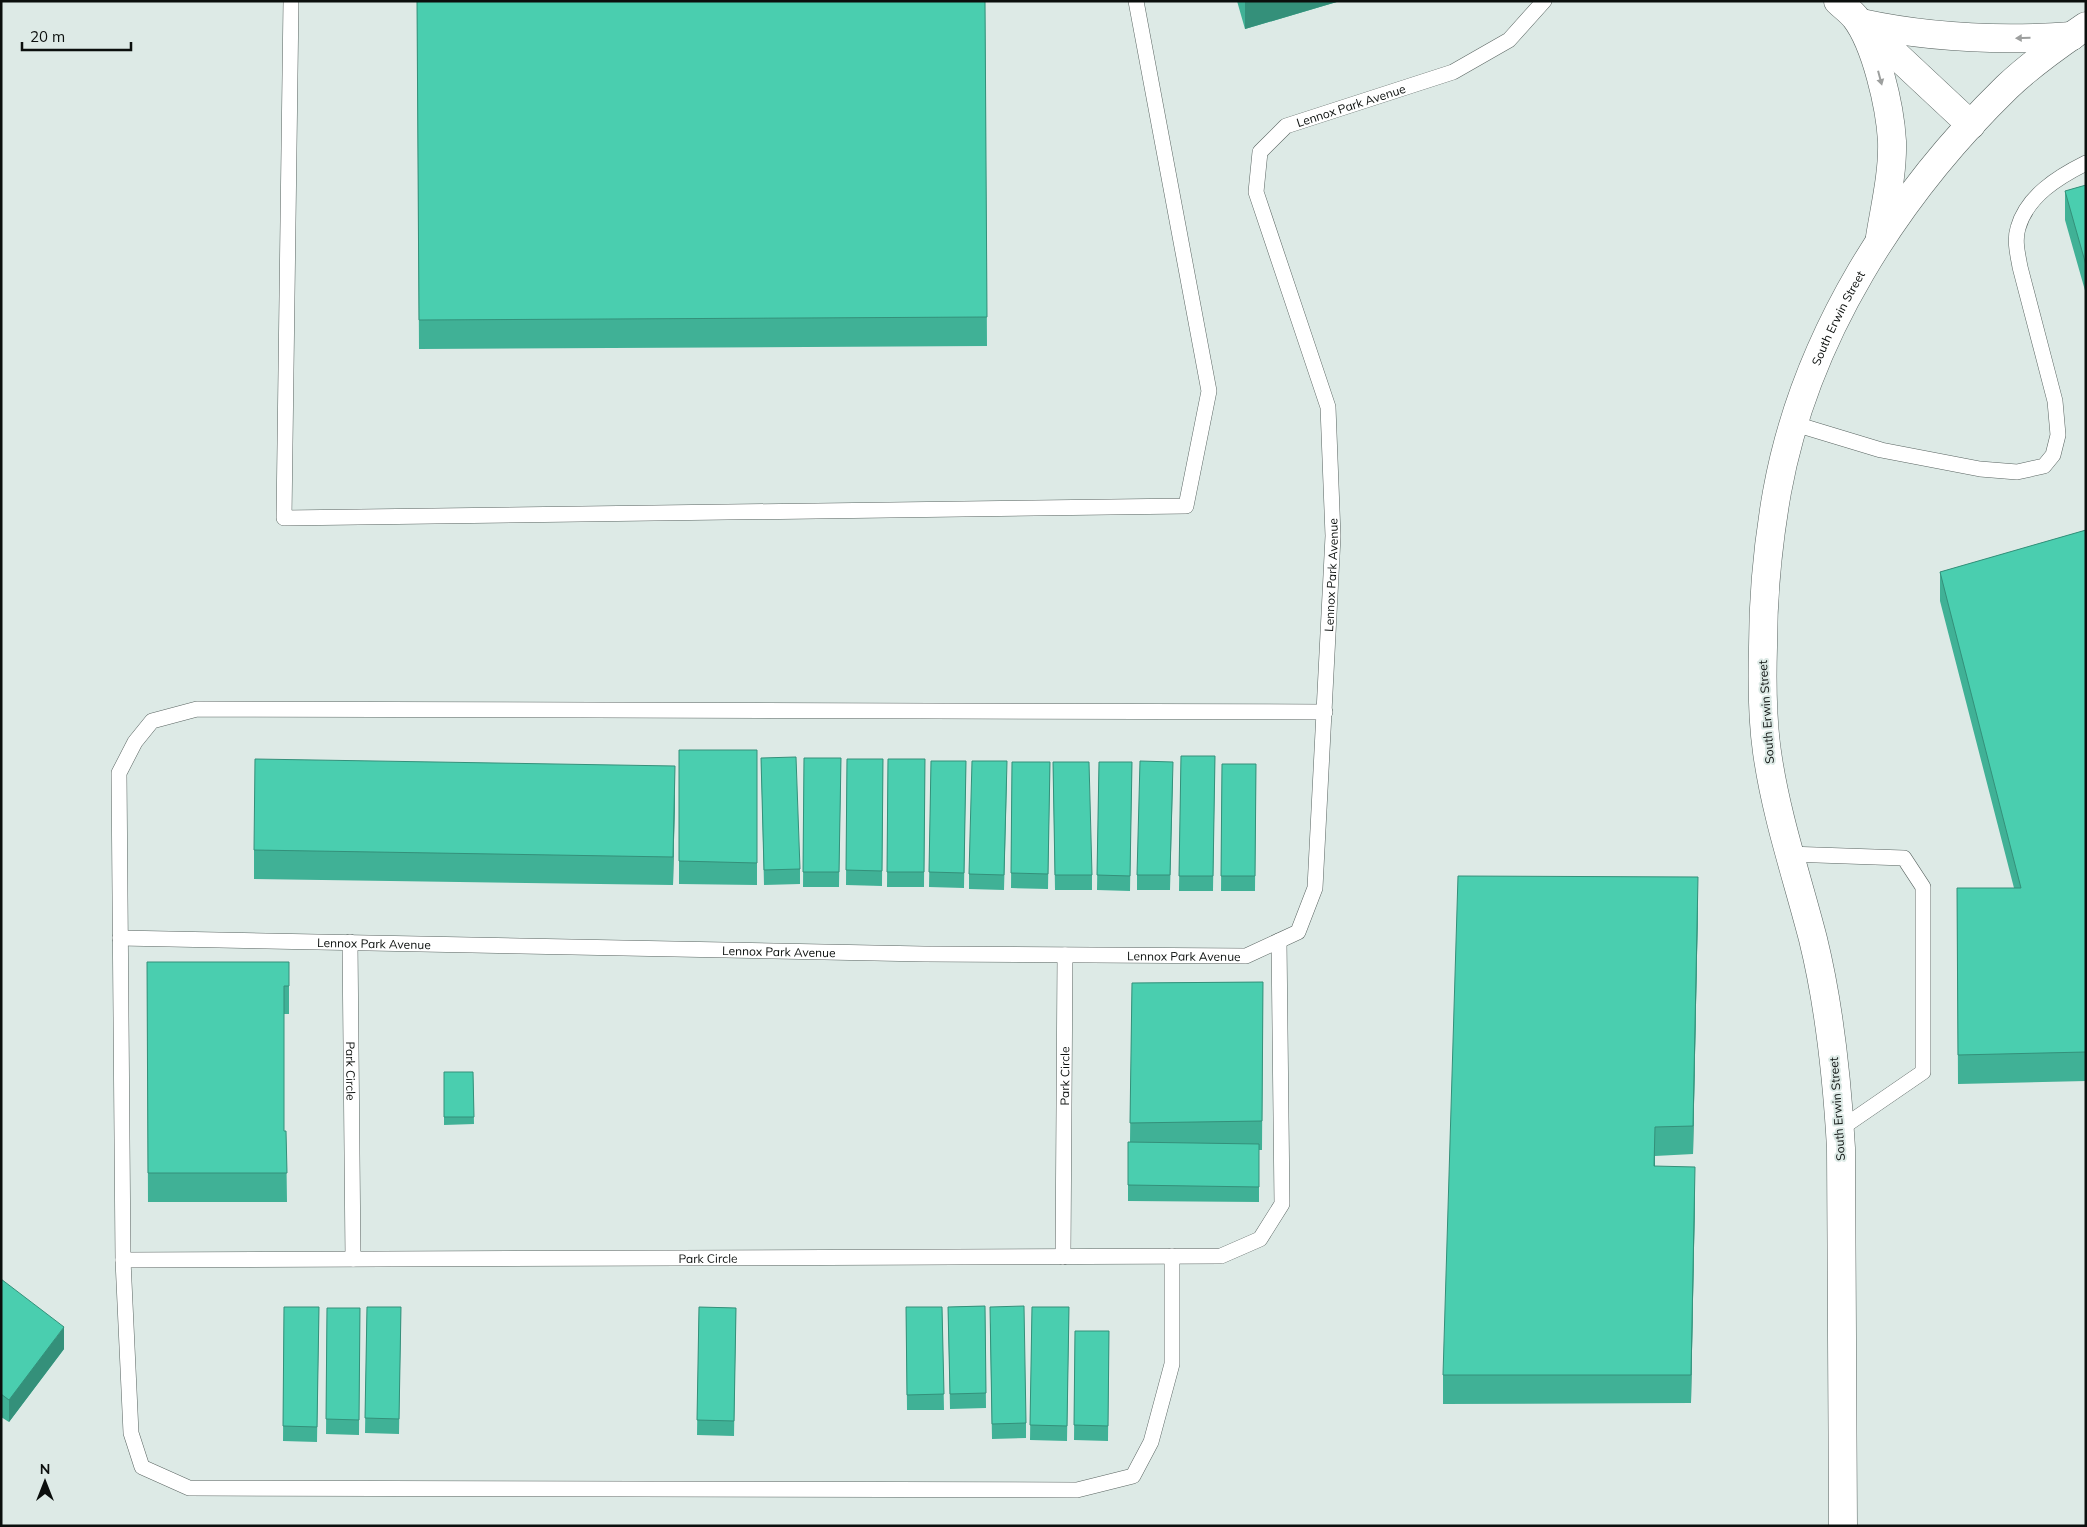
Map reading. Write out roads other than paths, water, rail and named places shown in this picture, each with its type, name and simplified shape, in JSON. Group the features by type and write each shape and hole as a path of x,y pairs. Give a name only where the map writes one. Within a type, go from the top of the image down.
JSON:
{"street":[{"path":"1851,14 1899,30 1968,37 2079,31"},
{"path":"1851,14 1971,125"},
{"path":"1851,14 1878,68 1888,110 1892,143 1878,246"},
{"name":"South Erwin Street","path":"1843,1526 1840,1129 1837,1084 1825,993 1813,939 1780,823 1767,751 1762,682 1763,606 1777,490 1794,424 1820,355 1852,289 1878,246 1926,176 1971,125 2008,86 2039,59 2079,31"}],"lane":[{"path":"291,1 284,518 1186,506 1209,391 1136,1"},
{"name":"Lennox Park Avenue","path":"120,938 914,954 1246,956 1298,932 1316,888 1333,536 1328,407 1256,192 1260,152 1286,126 1454,72 1509,40 1544,1"},
{"path":"1794,424 1881,450 1980,469 2017,472 2044,466 2053,455 2058,435 2055,401 2020,267 2017,247 2018,229 2027,209 2042,191 2060,176 2086,163"},
{"path":"1172,1256 1172,1364 1151,1442 1133,1476 1077,1490 189,1488 142,1467 131,1433 123,1260 119,773 135,742 152,721 197,708 1324,712"},
{"path":"1788,854 1904,858 1924,887 1923,1072 1840,1129"},
{"name":"Park Circle","path":"123,1260 1221,1256 1260,1239 1282,1204 1279,941"},
{"name":"Park Circle","path":"350,942 353,1259"},
{"name":"Park Circle","path":"1063,1257 1065,954"}]}
